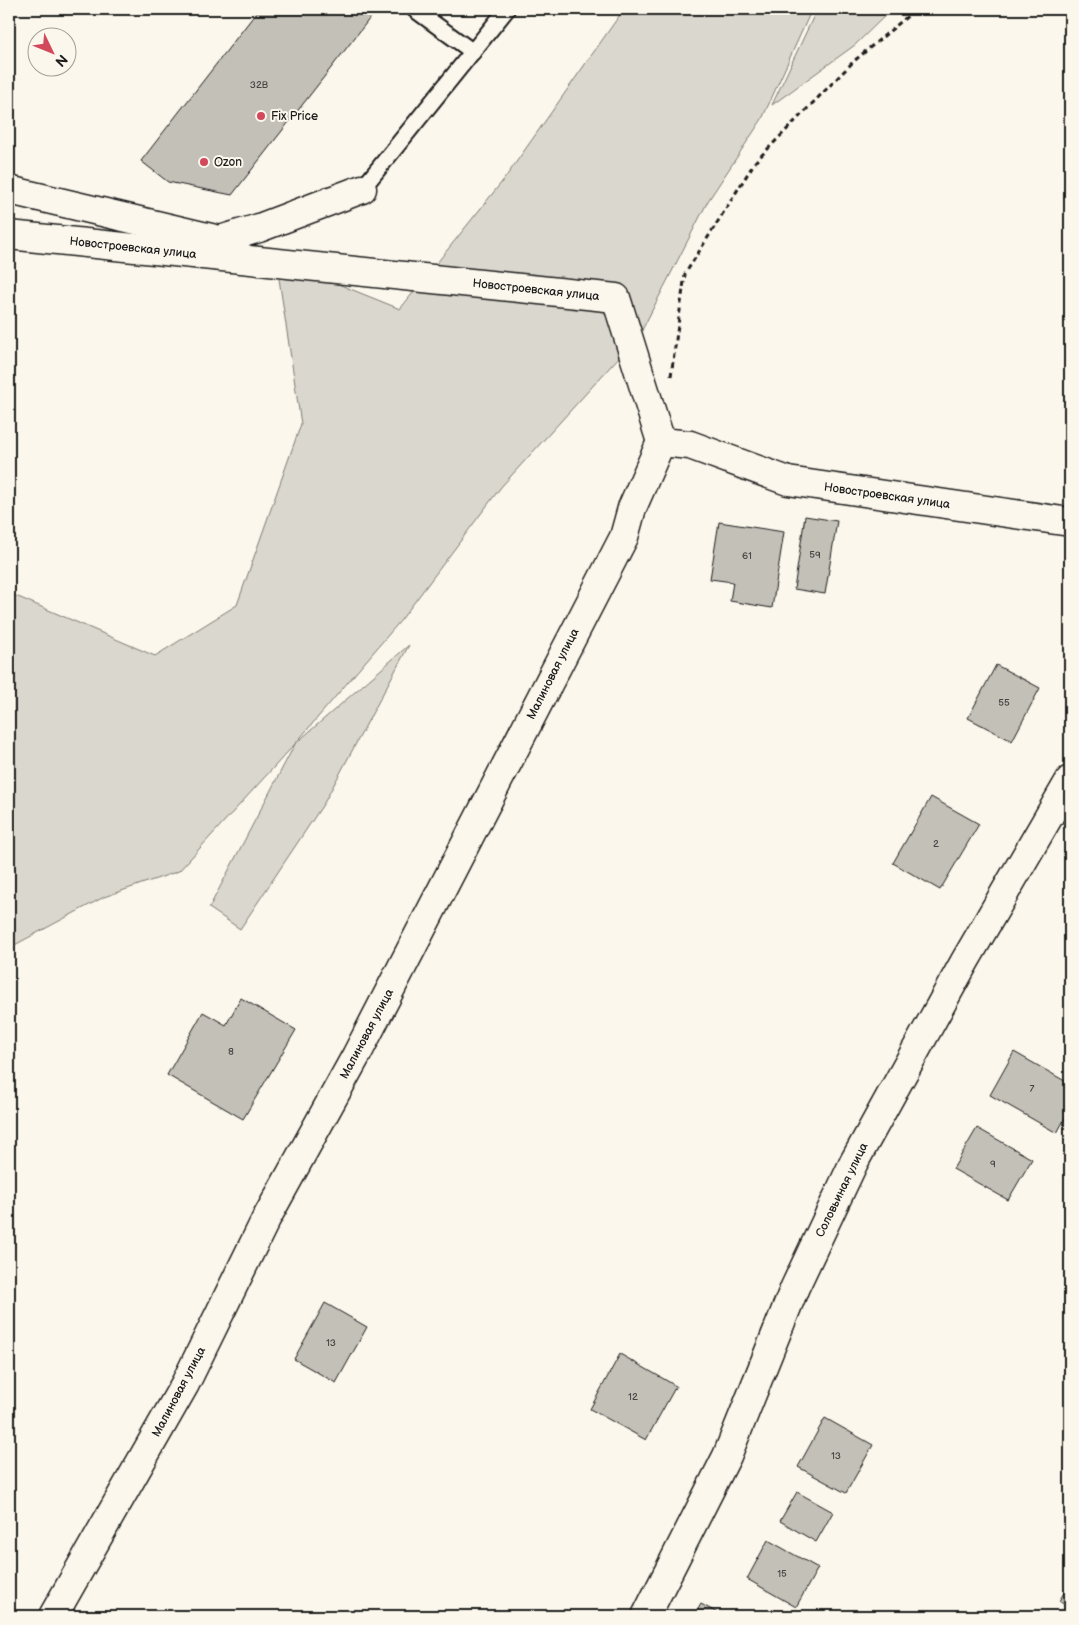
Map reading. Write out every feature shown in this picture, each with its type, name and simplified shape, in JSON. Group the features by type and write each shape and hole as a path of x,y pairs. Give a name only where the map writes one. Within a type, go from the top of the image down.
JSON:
{"street":[{"path":"9,190 220,240 259,228 362,189"},
{"name":"Новостроевская улица","path":"9,235 616,298 661,442 690,445 788,481 1070,522"},
{"name":"Малиновая улица","path":"53,1616 185,1384 266,1219 356,1056 485,808 624,537 632,508 661,442"},
{"name":"Соловьиная улица","path":"646,1616 726,1456 795,1287 854,1162 965,961 1070,780"}],"lane":[{"path":"414,9 473,52"},
{"path":"362,189 507,9"}],"path":[{"path":"670,382 685,274 755,162 854,61 916,9"}],"shaded area":[{"path":"624,9 812,9 762,119 708,201 640,334 501,487 401,620 295,744 179,871 104,897 9,948 9,593 155,656 237,605 301,424 276,259 400,309 505,178"},
{"path":"817,9 892,9 855,45 772,105"},
{"path":"409,645 324,803 240,929 209,908 295,744"}],"building":[{"path":"259,9 377,9 232,195 168,182 141,161"},
{"path":"805,516 837,521 825,594 794,589"},
{"path":"719,522 784,532 772,608 730,601 733,582 710,579"},
{"path":"996,665 1040,688 1012,741 968,718"},
{"path":"931,797 979,824 940,890 893,863"},
{"path":"241,998 296,1030 243,1119 167,1075 203,1012 226,1025"},
{"path":"1014,1052 1070,1084 1070,1109 1057,1133 990,1095"},
{"path":"977,1128 1032,1159 1008,1200 953,1169"},
{"path":"325,1303 367,1327 336,1383 294,1359"},
{"path":"620,1354 676,1386 646,1440 590,1409"},
{"path":"825,1418 873,1445 846,1493 798,1467"},
{"path":"797,1492 833,1512 816,1542 780,1521"},
{"path":"768,1540 818,1568 796,1607 747,1579"},
{"path":"1070,1583 1070,1608 1059,1601"},
{"path":"701,1604 723,1616 694,1616"}],"place":[{"name":"Fix Price","path":"261,116"},
{"name":"Ozon","path":"204,162"}]}
